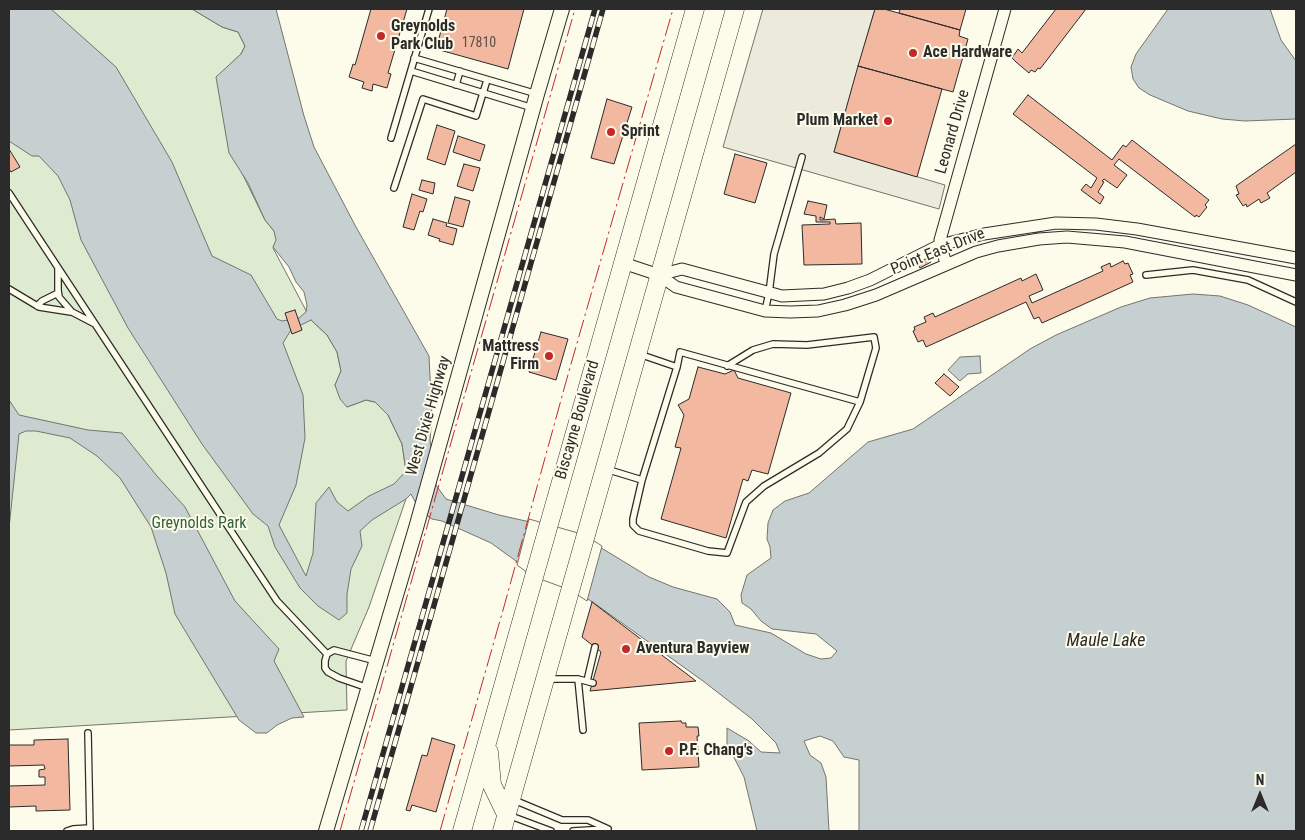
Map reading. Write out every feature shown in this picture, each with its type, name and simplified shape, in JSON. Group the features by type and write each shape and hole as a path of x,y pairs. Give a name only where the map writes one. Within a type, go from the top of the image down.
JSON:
{"main road":[{"name":"Biscayne Boulevard","path":"462,831 695,9"},
{"path":"502,831 735,9"},
{"path":"488,736 492,785 509,807"}],"street":[{"name":"West Dixie Highway","path":"326,831 416,528 562,9"},
{"name":"Leonard Drive","path":"940,245 1005,9"},
{"name":"Point East Drive","path":"659,275 682,268 782,296 824,294 870,280 940,245 982,234 1056,223 1096,224 1137,229 1296,258"},
{"name":"Point East Drive","path":"623,263 659,275 676,287 765,311 818,311 845,305 876,295 976,252 1039,239 1068,237 1125,242 1296,275"},
{"path":"940,245 946,264"}],"lane":[{"path":"391,138 429,9"},
{"path":"414,58 537,94"},
{"path":"456,85 460,71"},
{"path":"410,72 533,108"},
{"path":"394,188 423,99 476,116 487,80"},
{"path":"765,311 774,254 802,157"},
{"path":"9,193 277,602 327,654"},
{"path":"1037,225 1039,239"},
{"path":"1165,249 1168,234"},
{"path":"1271,270 1275,254"},
{"path":"1244,265 1248,280"},
{"path":"58,268 58,293 67,308 95,324"},
{"path":"1146,275 1193,270 1248,280 1296,302"},
{"path":"9,289 37,306 72,312"},
{"path":"37,306 42,301 58,293"},
{"path":"727,366 753,350 773,344 807,344 874,337 876,348 860,402 847,429 819,453 764,486 746,502 727,553 708,551 639,532 633,525 633,519 642,480 680,352 727,366 860,402"},
{"path":"637,353 677,367"},
{"path":"604,468 642,480"},
{"path":"544,679 578,679 590,682 595,647"},
{"path":"369,688 339,678 328,672 325,660 327,654 334,650 376,660"},
{"path":"578,679 583,730"},
{"path":"67,831 73,829 90,830 88,734"},
{"path":"509,807 551,831"},
{"path":"509,807 562,820 588,820 608,829 573,831"}],"green space":[{"name":"Greynolds Park","path":"9,9 192,9 222,27 238,32 245,46 241,54 217,77 241,171 265,220 274,231 277,240 273,248 311,320 327,335 337,352 341,371 335,385 347,407 366,400 375,402 388,415 402,444 409,490 369,607 346,661 347,710 9,730"}],"shaded area":[{"path":"763,9 875,9 834,152 945,185 939,209 723,147"}],"water":[{"name":"Maule Lake","path":"9,9 51,9 116,67 172,162 212,256 251,275 277,319 282,321 299,318 306,312 307,305 304,292 296,282 289,267 273,247 276,240 274,231 265,220 248,183 229,153 216,77 241,54 245,46 238,32 222,27 192,9 276,9 314,147 356,227 429,356 432,418 430,440 433,466 436,485 446,499 499,515 548,526 585,538 649,577 673,587 717,599 730,612 735,625 771,633 806,654 821,659 831,658 837,651 816,634 772,629 742,603 741,595 747,575 771,558 767,539 768,523 773,510 785,501 809,493 868,442 913,429 1030,349 1056,335 1121,307 1150,298 1193,294 1220,296 1248,305 1296,327 1296,831 859,831 859,760 844,757 833,741 820,736 804,741 810,755 821,763 826,777 829,831 757,831 744,777 727,744 727,728 749,741 761,752 780,753 776,743 752,719 703,681 594,603 571,588 534,574 491,543 442,521 432,519 420,511 411,494 372,520 360,531 362,546 351,569 347,594 347,613 339,620 318,606 300,588 275,547 268,526 253,514 202,444 128,328 81,240 70,200 58,176 39,156 32,156 9,141","holes":["311,320 327,335 337,352 341,371 335,385 340,399 347,407 366,400 375,402 388,415 402,444 406,471 394,484 369,496 348,511 337,502 329,487 316,503 313,553 306,576 279,525 296,485 305,438 303,395 283,343 291,330"]},
{"path":"1168,9 1270,9 1281,40 1296,61 1296,119 1245,121 1222,119 1188,111 1150,95 1139,88 1133,79 1131,67 1136,54"},
{"path":"980,356 981,373 968,374 960,381 948,370 960,357"},
{"path":"9,400 19,415 88,430 122,433 185,507 235,601 279,649 274,661 304,717 292,718 277,725 267,733 256,733 239,720 175,614 166,573 151,527 120,478 97,456 70,438 36,431 26,431 19,434 9,528"}],"pier":[{"path":"529,519 585,535 602,546 587,601 570,590 532,576 517,565"}],"building":[{"name":"Greynolds Park Club","path":"371,9 407,9 388,73 391,74 387,88 373,84 372,91 362,88 364,82 349,77 353,64 355,65"},
{"path":"447,9 524,9 508,69 436,49"},
{"name":"Ace Hardware","path":"875,9 884,9 960,30 959,36 968,39 953,92 858,66"},
{"path":"900,9 966,9 960,30 899,13"},
{"path":"1056,9 1086,9 1040,69 1038,68 1035,72 1031,70 1029,73 1012,58 1018,49 1022,53"},
{"name":"Plum Market","path":"858,66 942,89 917,177 834,152"},
{"path":"1028,95 1112,160 1123,145 1126,147 1132,140 1209,200 1205,205 1207,207 1199,217 1196,215 1195,217 1119,159 1114,165 1127,175 1117,188 1104,179 1102,181 1104,182 1098,192 1104,197 1100,204 1081,190 1086,184 1091,188 1097,178 1013,114"},
{"name":"Sprint","path":"607,99 632,107 614,164 591,158"},
{"path":"437,125 455,131 445,165 427,159"},
{"path":"458,136 485,145 480,161 453,152"},
{"path":"1296,144 1296,172 1267,193 1270,198 1261,203 1259,199 1247,207 1246,204 1243,206 1236,195 1239,194 1236,186"},
{"path":"9,149 20,167 11,172 9,169"},
{"path":"735,154 767,163 755,203 724,194"},
{"path":"464,164 480,168 473,191 457,186"},
{"path":"422,180 435,183 433,194 419,190"},
{"path":"412,194 427,199 423,212 420,211 414,230 403,227"},
{"path":"455,197 470,201 463,227 448,223"},
{"path":"808,201 827,205 824,219 820,217 820,220 835,219 836,224 861,223 862,264 804,265 802,225 830,224 830,222 816,222 816,216 804,214"},
{"path":"433,219 447,223 446,226 457,229 453,245 428,235"},
{"path":"927,255 931,262 920,268 916,260"},
{"path":"1123,261 1125,264 1128,263 1133,274 1130,275 1133,282 1042,323 1039,317 1034,319 1026,302 926,347 923,340 918,342 913,331 915,330 914,327 926,322 924,317 933,313 935,317 1021,278 1022,281 1036,274 1043,290 1029,296 1032,303 1103,271 1101,267 1110,263 1111,267"},
{"path":"295,310 302,330 292,334 285,313"},
{"name":"Mattress Firm","path":"541,332 568,339 556,380 529,372"},
{"path":"698,367 725,374 734,370 738,378 791,393 768,474 752,470 748,481 743,479 726,538 661,519 681,448 675,447 684,415 678,405 689,399"},
{"path":"944,374 959,387 950,396 935,383"},
{"name":"Aventura Bayview","path":"592,602 696,681 590,691 601,652 582,637"},
{"name":"P.F. Chang's","path":"681,721 686,723 686,727 698,727 699,767 642,770 639,723"},
{"path":"432,738 455,745 436,812 412,805 410,811 406,810 422,755 427,756"},
{"path":"68,739 70,810 36,811 36,806 9,807 9,786 45,785 45,777 39,777 39,770 45,769 44,765 9,766 9,745 34,745 34,740"}],"railway":[{"path":"361,831 595,9"},
{"path":"370,831 603,9"}],"power":[{"path":"340,831 575,9"},
{"path":"440,831 673,9"}],"place":[{"name":"Greynolds Park Club","path":"381,36"},
{"name":"Ace Hardware","path":"913,53"},
{"name":"Plum Market","path":"888,121"},
{"name":"Sprint","path":"611,132"},
{"name":"Mattress Firm","path":"549,356"},
{"name":"Aventura Bayview","path":"626,649"},
{"name":"P.F. Chang's","path":"669,751"}]}
